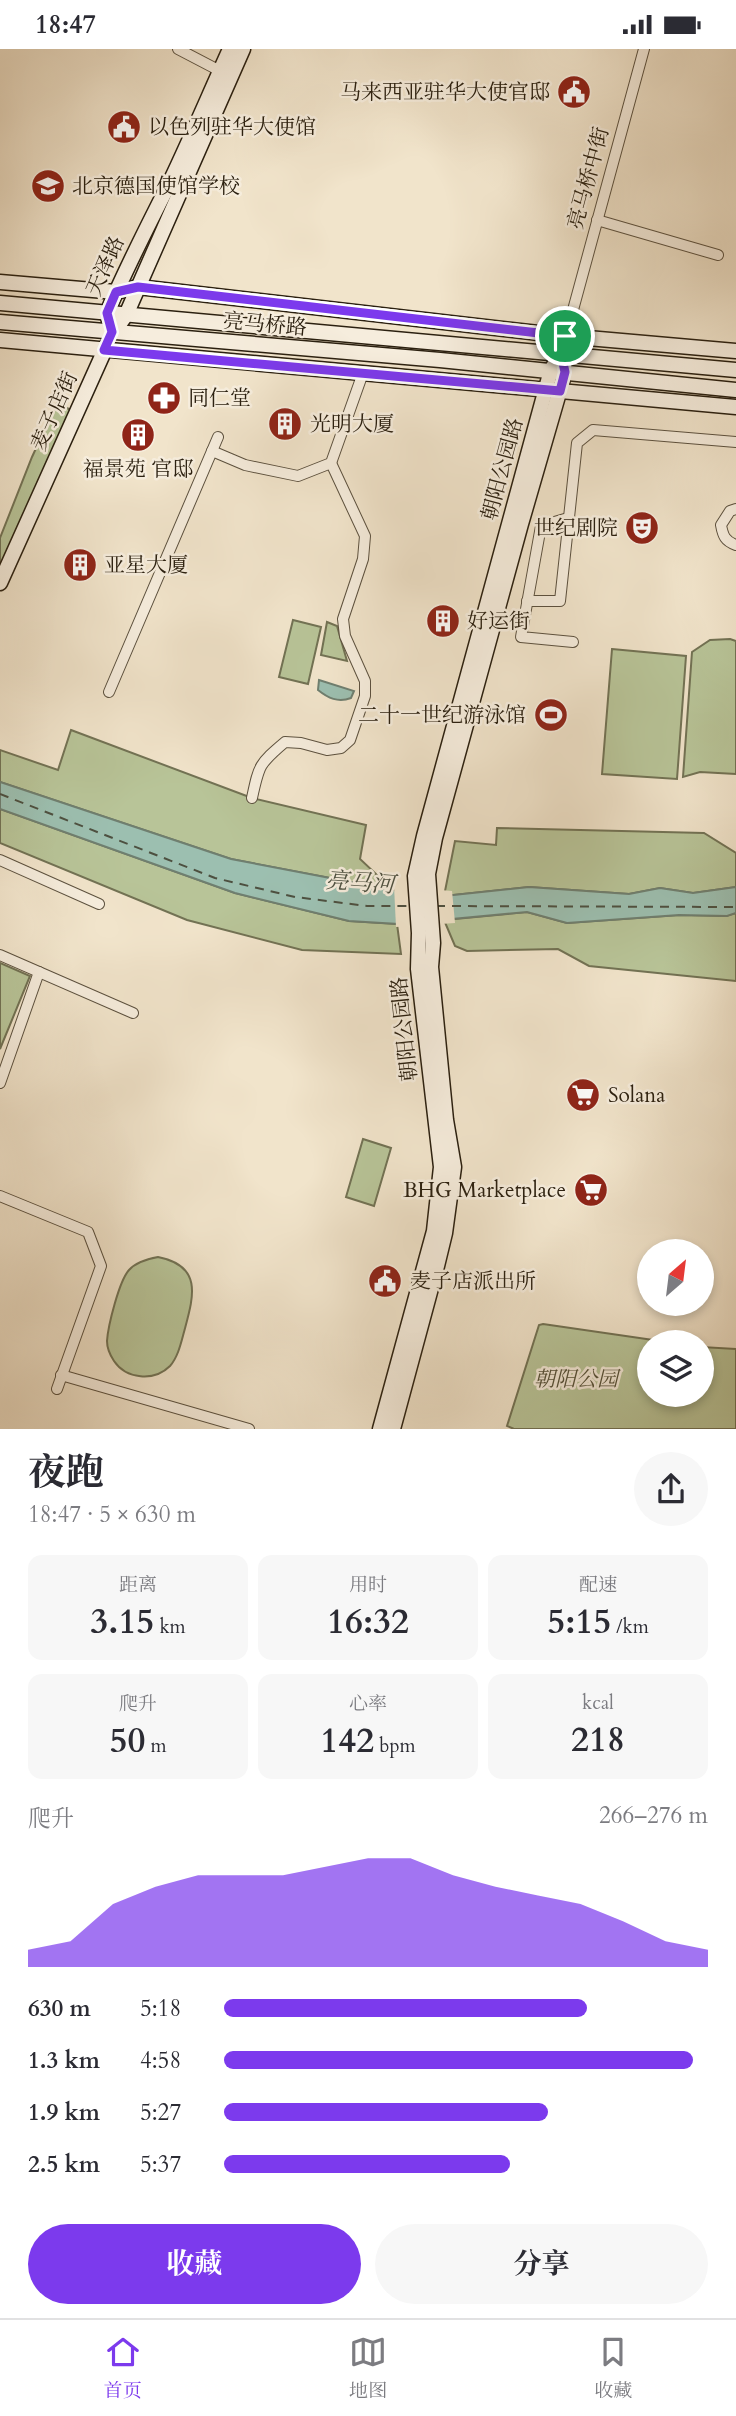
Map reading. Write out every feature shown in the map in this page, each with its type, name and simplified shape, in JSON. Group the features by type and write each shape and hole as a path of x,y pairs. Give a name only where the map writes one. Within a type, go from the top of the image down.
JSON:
{"main road":[{"name":"天泽路","path":"112,332 126,315 138,287 225,74 230,49"},
{"name":"天泽路","path":"112,332 107,313 145,229 225,74 243,49"},
{"path":"0,282 116,292 138,287 565,336 736,351"},
{"name":"亮马桥路","path":"0,303 736,370"},
{"name":"亮马桥路","path":"0,322 558,371 736,390"},
{"name":"麦子店街","path":"0,583 112,332"},
{"path":"0,340 736,407"},
{"name":"朝阳公园路","path":"421,875 435,838 521,524 561,354"},
{"name":"朝阳公园路","path":"393,1429 445,1233 454,1167 446,1120 431,967 425,933 421,875 424,836 553,390"},
{"name":"朝阳公园路","path":"380,1429 434,1231 441,1167 418,969 425,933"}],"street":[{"path":"178,49 225,74"},
{"name":"亮马桥中街","path":"561,354 644,49"},
{"path":"597,220 718,255"},
{"path":"252,798 258,769 266,758 285,743 301,743 327,750 341,748 350,740 365,696 365,681 345,636 343,619 363,559 365,536 331,463 363,373"},
{"path":"527,601 560,601 577,443 593,430 734,446"},
{"path":"109,692 218,436"},
{"path":"212,451 245,465 298,476 331,463"},
{"path":"736,509 730,511 721,525 723,536 736,545"},
{"path":"521,524 541,526 568,518"},
{"path":"541,526 521,637 573,642"},
{"path":"0,860 99,904"},
{"path":"0,955 133,1013"},
{"path":"0,1083 39,972"},
{"path":"0,1196 88,1232 101,1265 57,1389"},
{"path":"61,1375 249,1429"}],"green space":[{"path":"57,403 71,410 0,583 0,538"},
{"path":"293,620 321,627 308,684 279,677"},
{"path":"327,622 337,626 347,661 321,655"},
{"path":"710,640 736,641 736,774 700,772 683,777 692,652"},
{"path":"612,649 686,656 677,779 602,774"},
{"path":"71,730 252,798 366,825 360,859 393,890 231,859 0,782 0,750 58,770"},
{"path":"0,809 235,893 349,921 397,924 401,954 302,950 187,920 0,843"},
{"path":"497,828 704,833 736,853 736,887 693,893 660,888 629,894 529,887 444,896 455,841 496,845"},
{"path":"527,912 567,923 680,915 726,916 736,913 736,981 589,966 558,949 467,951 455,946 444,920"},
{"path":"0,963 30,976 0,1049"},
{"path":"363,1139 391,1148 374,1206 346,1197"},
{"path":"158,1257 173,1261 189,1276 192,1285 190,1307 177,1354 170,1366 156,1375 133,1375 114,1361 108,1347 108,1334 125,1276 138,1263"},
{"name":"朝阳公园","path":"539,1325 637,1338 637,1407 714,1407 714,1348 736,1349 736,1429 514,1429 507,1426"}],"shaded area":[{"path":"319,680 354,691 351,698 333,699 318,690"},
{"path":"0,782 231,859 393,890 444,896 529,887 629,894 660,888 693,893 736,887 736,913 727,916 679,915 567,923 527,912 399,924 349,921 235,893 0,809"}],"pier":[{"path":"394,886 452,891 455,923 396,927"}],"ferry route":[{"path":"0,794 215,878 295,897 367,906 409,906"},
{"path":"436,906 736,907"}],"place":[{"name":"马来西亚驻华大使官邸","path":"574,92"},
{"name":"以色列驻华大使馆","path":"124,127"},
{"name":"北京德国使馆学校","path":"48,186"},
{"name":"同仁堂","path":"164,398"},
{"name":"光明大厦","path":"285,424"},
{"name":"福景苑 官邸","path":"138,435"},
{"name":"世纪剧院","path":"642,528"},
{"name":"亚星大厦","path":"80,565"},
{"name":"好运街","path":"443,621"},
{"name":"二十一世纪游泳馆","path":"551,715"},
{"name":"Solana","path":"583,1095"},
{"name":"BHG Marketplace","path":"591,1190"},
{"name":"麦子店派出所","path":"385,1281"}],"route":[{"path":"138,287 565,336 561,354 565,372 560,391 104,350 112,332 107,313 116,292 138,287"}],"water label":[{"name":"亮马河","path":"360,882"}]}
